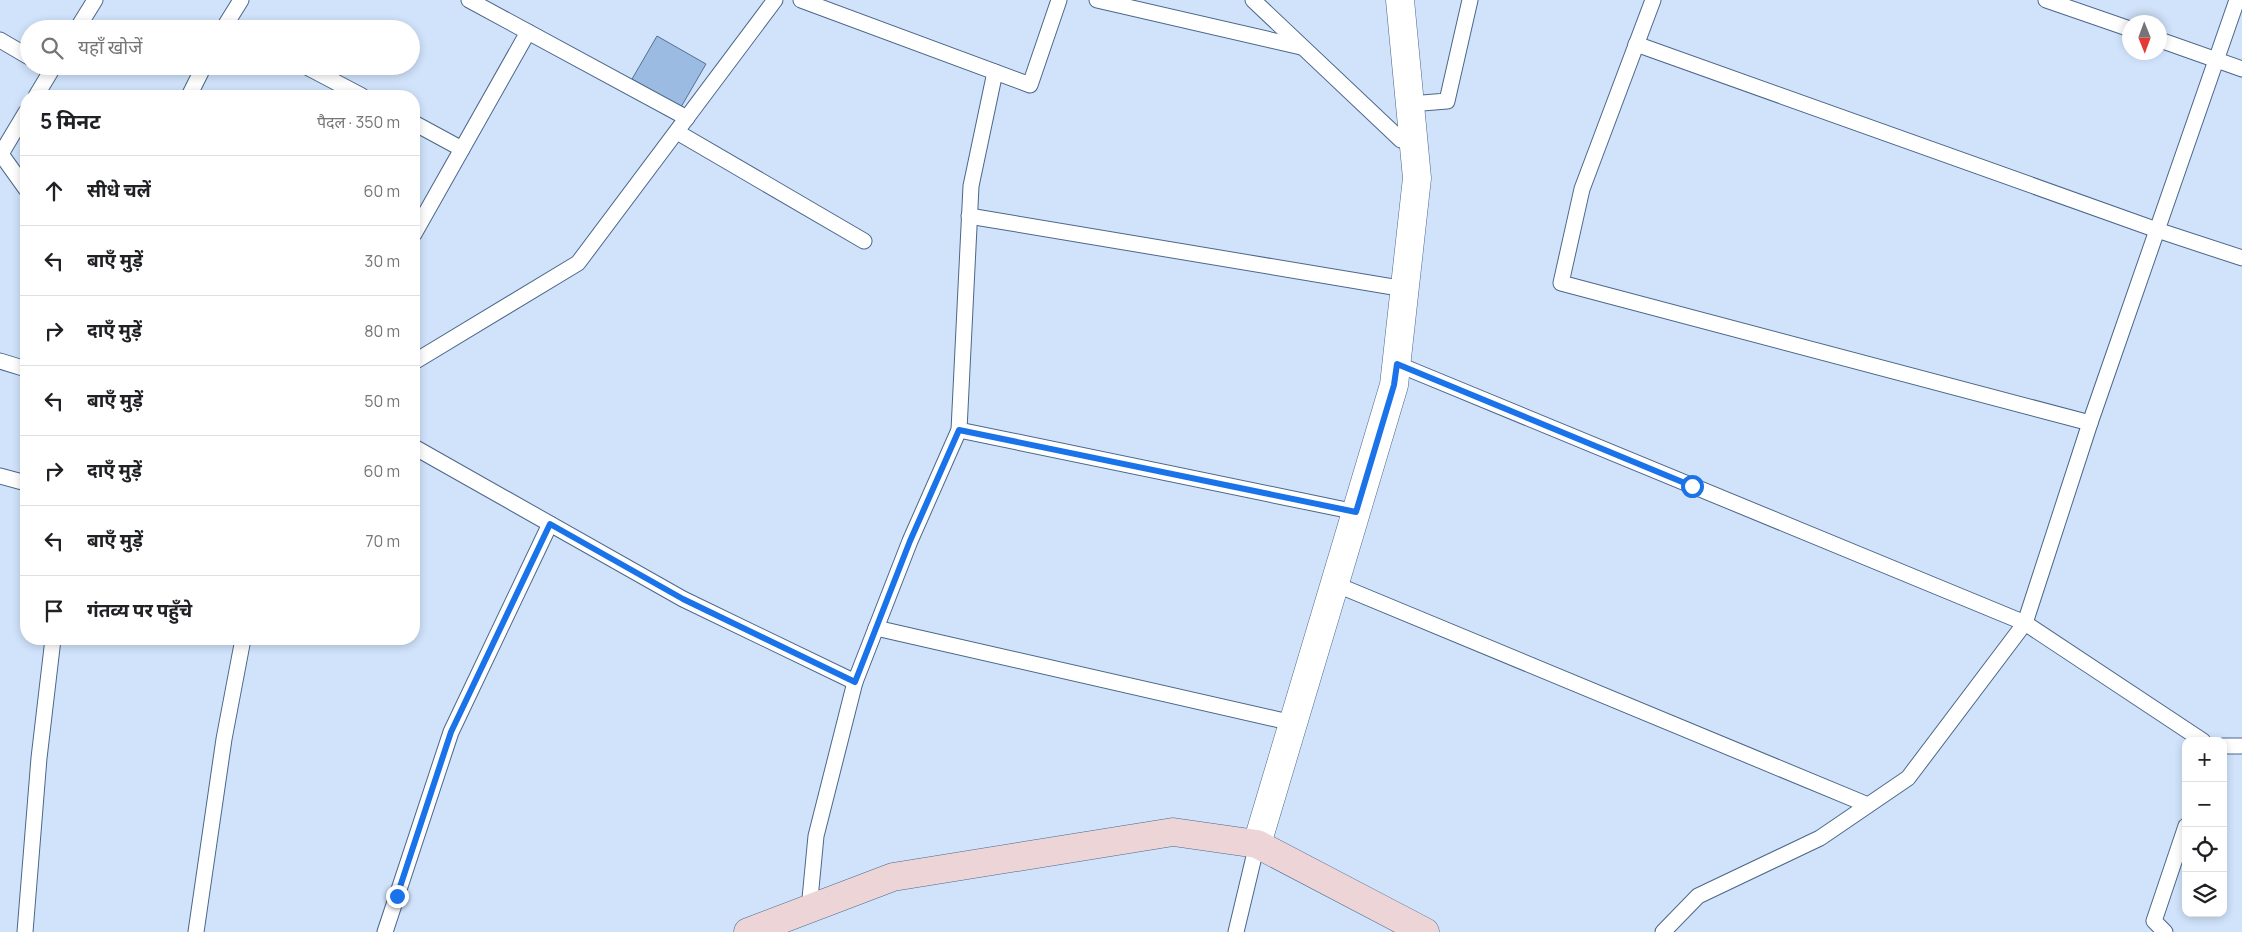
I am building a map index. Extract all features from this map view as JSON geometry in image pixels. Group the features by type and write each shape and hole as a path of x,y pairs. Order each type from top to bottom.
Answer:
{"street":[{"path":"1257,844 1394,385 1417,178 1400,0"},
{"path":"748,932 893,877 1173,832 1257,844 1425,932"}],"lane":[{"path":"83,20 95,0"},
{"path":"231,20 241,0"},
{"path":"469,0 687,118"},
{"path":"420,358 578,263 775,0"},
{"path":"801,0 1030,85 1058,0"},
{"path":"1097,0 1303,47"},
{"path":"1254,0 1401,140 1414,143"},
{"path":"1410,104 1447,101 1470,0"},
{"path":"1653,0 1582,189 1561,283 2090,423"},
{"path":"2046,0 2122,26"},
{"path":"1663,932 1698,896 1820,838 1908,778 2025,623 2090,423 2237,0"},
{"path":"420,223 528,32"},
{"path":"0,40 20,52"},
{"path":"2167,42 2242,69"},
{"path":"1636,44 2157,230 2242,258"},
{"path":"809,909 816,836 855,682 910,541 959,430 970,186 995,72"},
{"path":"39,90 46,75"},
{"path":"192,90 200,75"},
{"path":"322,75 351,90"},
{"path":"20,122 1,154 20,181"},
{"path":"420,126 462,149"},
{"path":"677,132 864,241"},
{"path":"970,216 1405,289"},
{"path":"0,361 20,367"},
{"path":"1397,364 2025,623 2198,737"},
{"path":"959,430 1356,512"},
{"path":"420,450 683,599 855,682"},
{"path":"0,476 20,481"},
{"path":"385,932 451,732 550,524"},
{"path":"1335,584 1868,805"},
{"path":"876,628 1293,723"},
{"path":"25,932 39,758 52,645"},
{"path":"196,932 224,739 242,645"},
{"path":"2227,746 2242,746"},
{"path":"2165,932 2154,921 2186,827"},
{"path":"1236,932 1257,844"}],"building":[{"path":"657,36 706,64 681,107 632,79"}],"route":[{"path":"397,896 451,732 550,524 683,599 855,682 910,541 959,430 1356,512 1394,385 1397,364 1692,486"}]}
